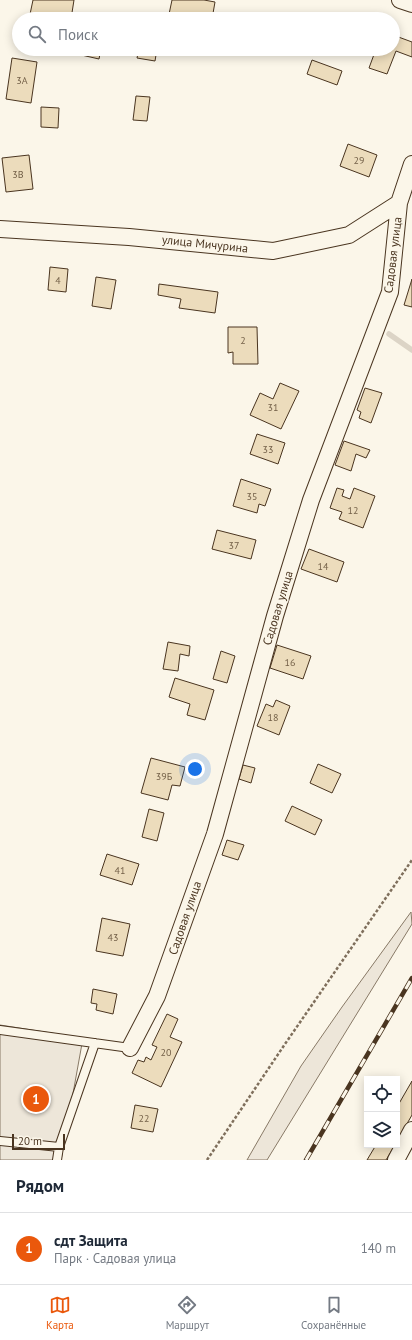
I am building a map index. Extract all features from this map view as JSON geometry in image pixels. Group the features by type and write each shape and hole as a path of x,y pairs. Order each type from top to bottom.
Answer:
{"street":[{"path":"400,0 412,4"},
{"name":"Садовая улица","path":"130,1048 157,996 215,834 275,616 311,500 390,292 398,203 412,164"},
{"name":"улица Мичурина","path":"0,229 129,237 273,251 349,235 398,203"},
{"path":"396,1160 412,1130"}],"lane":[{"path":"0,1030 130,1048"},
{"path":"57,1160 95,1043"},
{"path":"0,1141 60,1147"}],"path":[{"path":"207,1160 412,860"}],"shaded area":[{"path":"411,912 412,924 267,1160 247,1160 301,1066"},
{"path":"0,1025 83,1038 61,1160 0,1160"}],"building":[{"path":"33,0 74,0 72,12 30,12"},
{"path":"172,0 204,0 215,2 213,12 169,12"},
{"path":"400,38 412,42 412,57 400,52"},
{"path":"86,56 100,56 99,59"},
{"path":"137,56 156,56 155,61 137,58"},
{"path":"373,56 394,56 387,74 369,68"},
{"path":"12,58 37,62 31,103 6,99"},
{"path":"312,60 342,71 337,85 307,74"},
{"path":"136,96 150,97 147,121 133,120"},
{"path":"41,107 59,108 58,128 41,127"},
{"path":"348,144 377,155 369,177 340,166"},
{"path":"29,155 33,189 6,192 2,158"},
{"path":"50,267 68,269 66,292 48,290"},
{"path":"96,277 116,280 111,309 92,306"},
{"path":"412,279 412,307 404,305"},
{"path":"159,284 218,292 215,313 179,308 181,299 158,295"},
{"path":"228,327 257,327 258,364 233,364 233,352 228,353"},
{"path":"280,383 299,391 281,429 250,415 260,393 273,399"},
{"path":"365,388 382,393 371,423 359,418 361,412 357,410"},
{"path":"257,434 285,443 278,464 250,454"},
{"path":"344,441 370,450 366,458 356,454 351,471 335,465"},
{"path":"241,479 271,489 265,506 259,504 257,513 233,506"},
{"path":"337,488 344,490 342,496 350,499 354,488 375,496 363,528 339,519 342,512 330,508"},
{"path":"217,530 256,540 251,559 212,549"},
{"path":"309,549 344,562 337,582 301,569"},
{"path":"168,642 190,646 189,656 180,654 178,671 163,669"},
{"path":"277,645 311,656 303,679 270,668"},
{"path":"221,651 235,656 227,683 213,679"},
{"path":"175,678 214,690 205,720 187,715 190,704 169,697"},
{"path":"276,700 290,706 279,735 257,726 266,704 273,707"},
{"path":"151,758 185,767 180,786 172,785 168,800 141,793"},
{"path":"318,764 341,774 332,793 310,783"},
{"path":"243,765 255,768 251,783 239,779"},
{"path":"292,806 322,820 315,835 285,821"},
{"path":"149,809 164,813 157,841 142,837"},
{"path":"227,840 244,845 238,860 222,855"},
{"path":"107,854 139,864 132,885 100,875"},
{"path":"102,918 130,924 123,956 96,951"},
{"path":"93,989 117,994 113,1014 96,1010 97,1004 91,1003"},
{"path":"167,1014 178,1019 170,1037 182,1042 161,1087 132,1073 138,1060 144,1062 146,1057 151,1060 157,1047 152,1045"},
{"path":"412,1081 412,1115 400,1136 400,1112 400,1102"},
{"path":"135,1105 158,1109 153,1132 131,1128"},
{"path":"374,1148 393,1148 386,1160 367,1160"}],"waterway":[{"path":"389,334 412,350"}],"railway":[{"path":"306,1160 412,978"}],"place":[{"name":"сдт Защита","path":"36,1099"}]}
